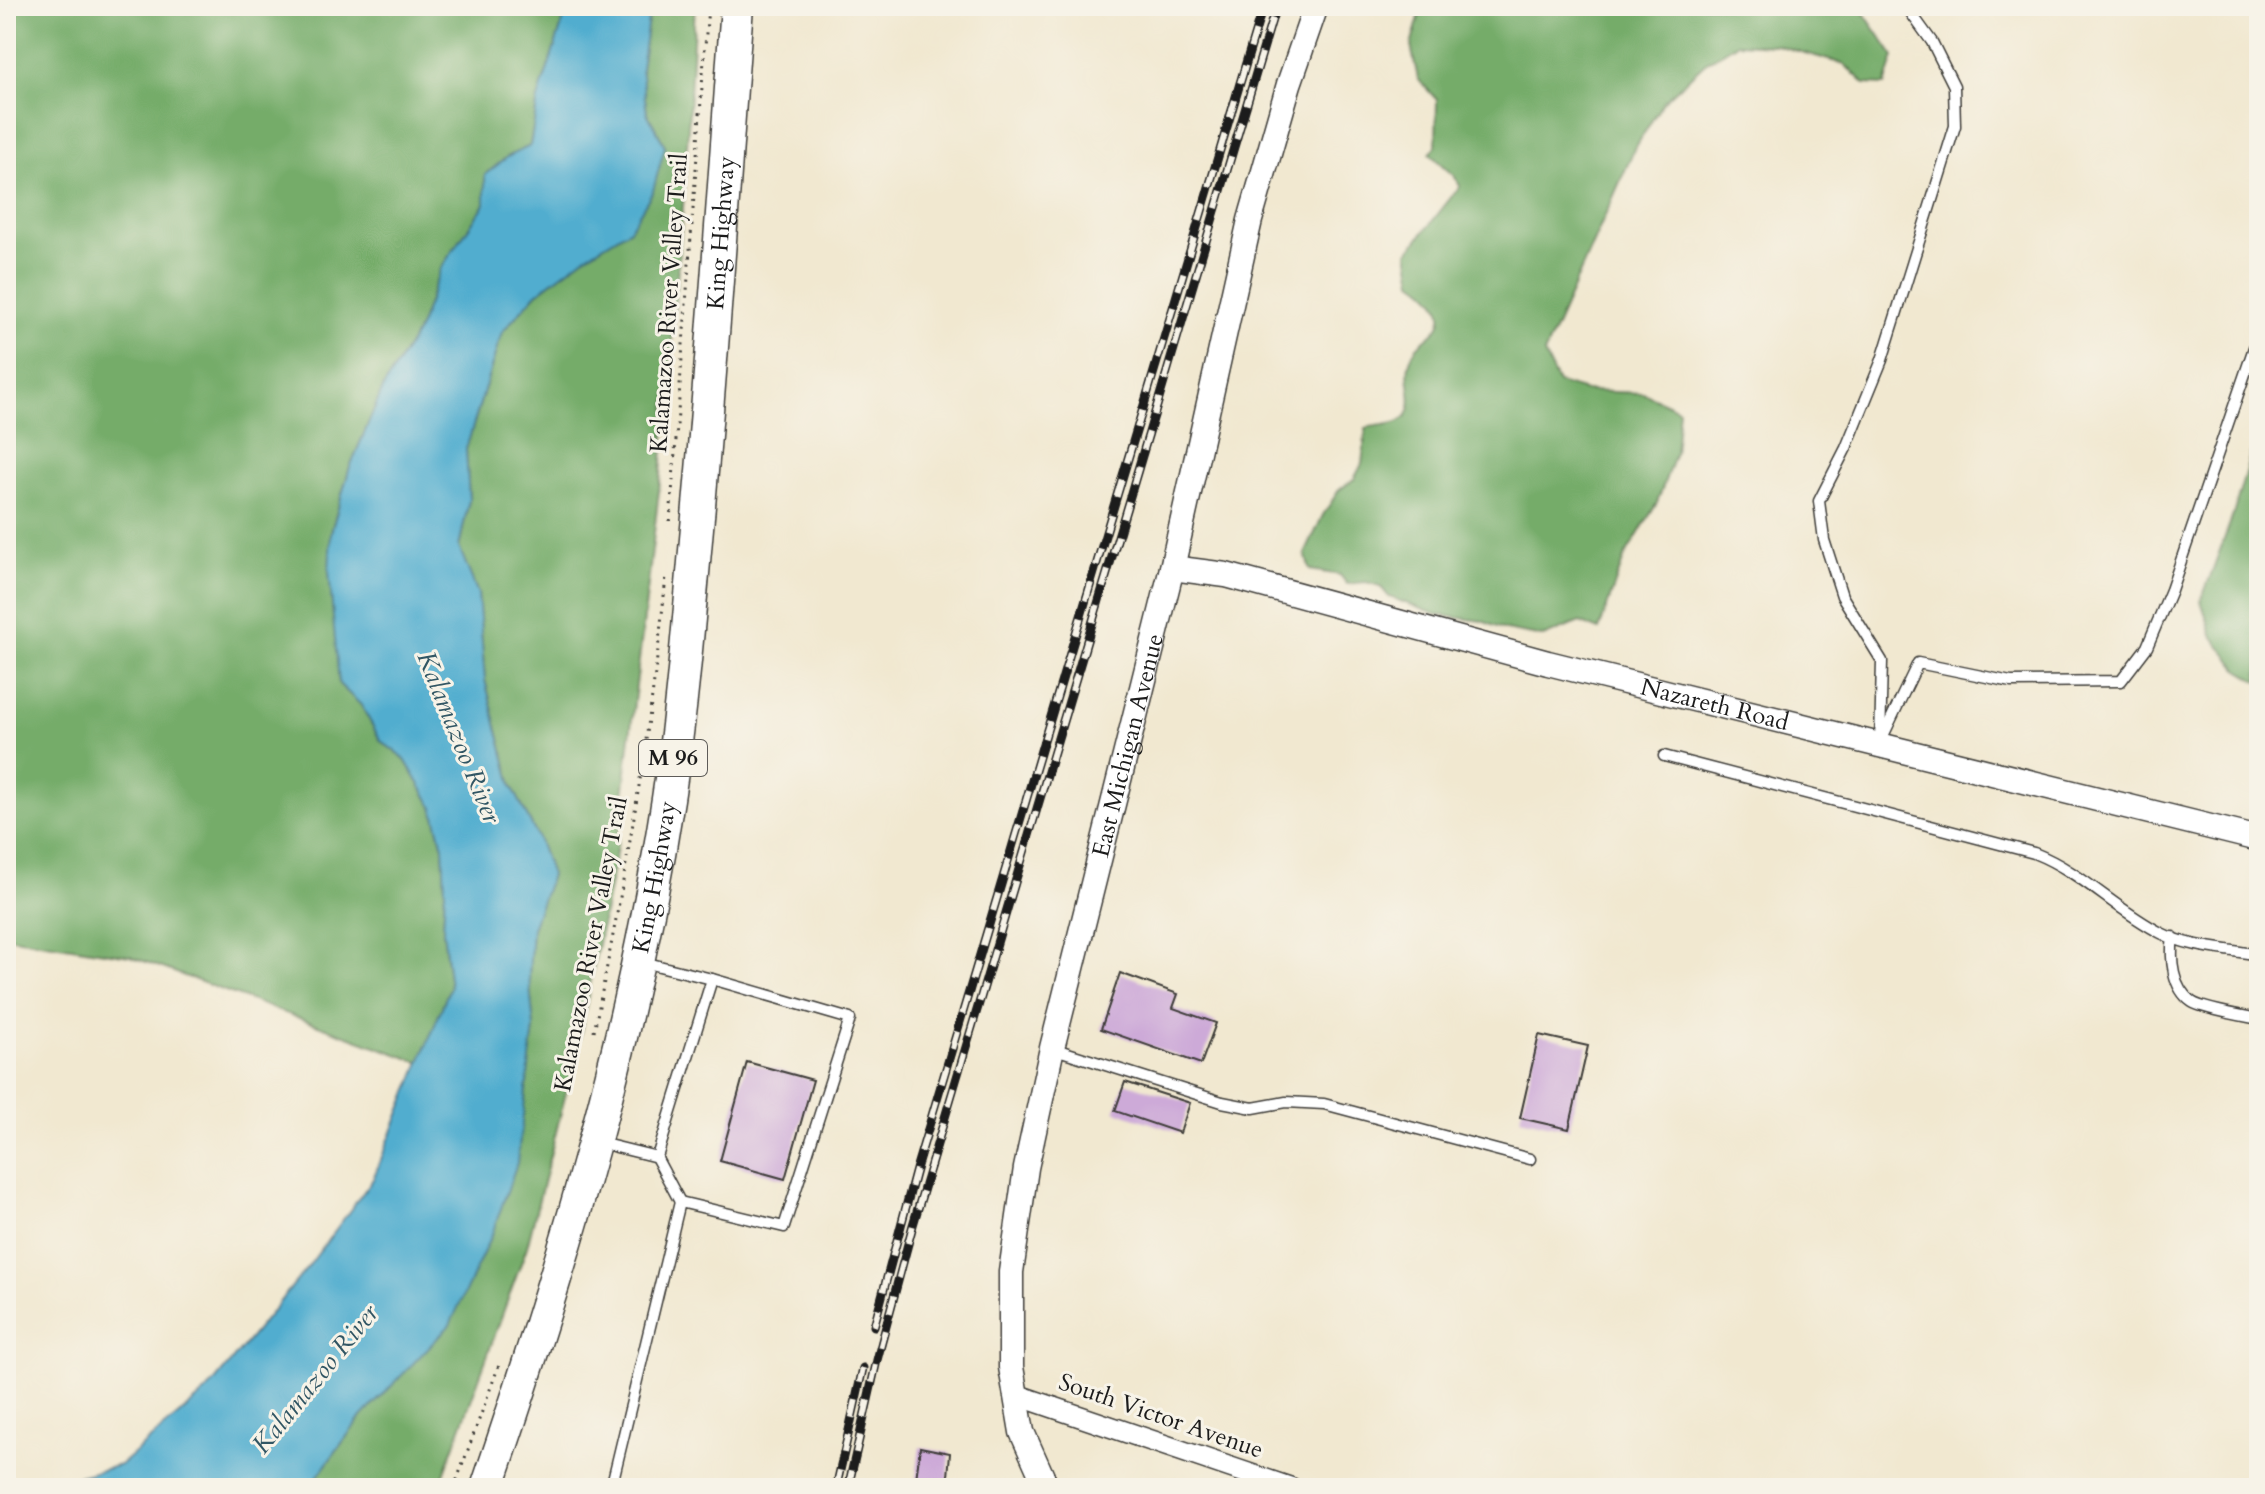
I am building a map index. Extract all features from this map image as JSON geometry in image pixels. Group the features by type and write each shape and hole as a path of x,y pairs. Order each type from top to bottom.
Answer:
{"main road":[{"name":"King Highway","path":"487,1488 525,1377 595,1142 638,960 668,799 685,668 709,400 737,6"}],"street":[{"name":"East Michigan Avenue","path":"1037,1483 1014,1394 1009,1330 1011,1272 1026,1168 1052,1048 1172,568 1250,220 1289,84 1316,6"},
{"name":"Nazareth Road","path":"1172,568 1226,575 1548,663 2259,839"},
{"name":"South Victor Avenue","path":"1014,1394 1291,1488"}],"lane":[{"path":"1880,744 1882,661 1842,596 1824,540 1819,501 1846,448 1882,360 1955,126 1954,86 1932,42 1906,6"},
{"path":"1880,744 1918,663 2011,682 2121,681 2147,647 2171,590 2259,333"},
{"path":"1664,756 2034,853 2066,868 2128,913 2173,937 2259,955"},
{"path":"2173,937 2171,954 2174,972 2192,1002 2259,1019"},
{"path":"638,960 850,1019 784,1227 680,1202"},
{"path":"611,1488 680,1202 656,1157 712,979"},
{"path":"1052,1048 1222,1102 1253,1108 1286,1102 1324,1104 1530,1159"},
{"path":"595,1142 656,1157"}],"path":[{"name":"Kalamazoo River Valley Trail","path":"670,525 708,6"},
{"name":"Kalamazoo River Valley Trail","path":"592,1044 643,770 666,568"},
{"path":"454,1488 503,1355"}],"green space":[{"path":"6,6 568,6 538,99 530,146 507,157 485,175 485,204 441,268 419,328 384,386 350,467 331,532 339,684 361,705 381,741 404,758 433,807 443,847 443,930 450,987 421,1063 130,956 6,937"},
{"path":"650,6 695,6 685,182 661,474 617,847 579,1041 527,1247 439,1488 309,1488 359,1420 525,1088 534,1028 529,976 532,928 551,875 538,838 512,786 485,680 478,594 459,547 469,500 466,449 502,332 537,293 582,259 630,229 665,146 647,113 641,68"},
{"path":"1422,6 1859,6 1894,57 1885,85 1865,84 1844,64 1776,45 1737,43 1704,64 1663,102 1634,150 1544,354 1558,383 1586,391 1643,393 1679,409 1675,453 1657,503 1624,558 1599,630 1580,622 1543,637 1505,630 1482,621 1438,615 1389,597 1380,586 1366,582 1347,584 1340,575 1310,570 1305,554 1323,515 1339,490 1354,479 1362,464 1366,428 1394,423 1407,415 1411,403 1408,371 1411,358 1416,348 1440,324 1440,309 1436,302 1413,281 1408,252 1460,186 1454,176 1430,154 1436,146 1437,100 1418,79 1411,46"},
{"path":"2259,425 2259,682 2239,670 2213,637 2201,601 2233,515"}],"water":[{"name":"Kalamazoo River","path":"568,6 650,6 641,68 647,113 665,146 653,191 630,229 582,259 537,293 502,332 466,449 469,500 459,547 478,594 485,680 512,786 538,838 551,875 532,928 529,976 534,1028 517,1163 492,1234 450,1325 359,1420 309,1488 64,1488 79,1476 120,1465 207,1391 308,1267 373,1179 450,987 443,930 443,847 433,807 404,758 381,741 361,705 339,684 329,572 331,532 350,467 384,386 419,328 441,268 485,204 485,175 507,157 530,146 538,99"}],"building":[{"path":"1120,973 1178,994 1173,1008 1216,1023 1201,1064 1101,1029"},
{"path":"1539,1035 1588,1046 1569,1129 1520,1118"},
{"path":"747,1062 813,1080 785,1179 720,1161"},
{"path":"1125,1082 1190,1103 1180,1133 1115,1111"},
{"path":"920,1447 950,1453 947,1488 915,1488"}],"railway":[{"path":"874,1326 917,1166 1263,6"},
{"path":"848,1488 877,1360 913,1225 1276,6"},
{"path":"836,1488 863,1368"}]}
